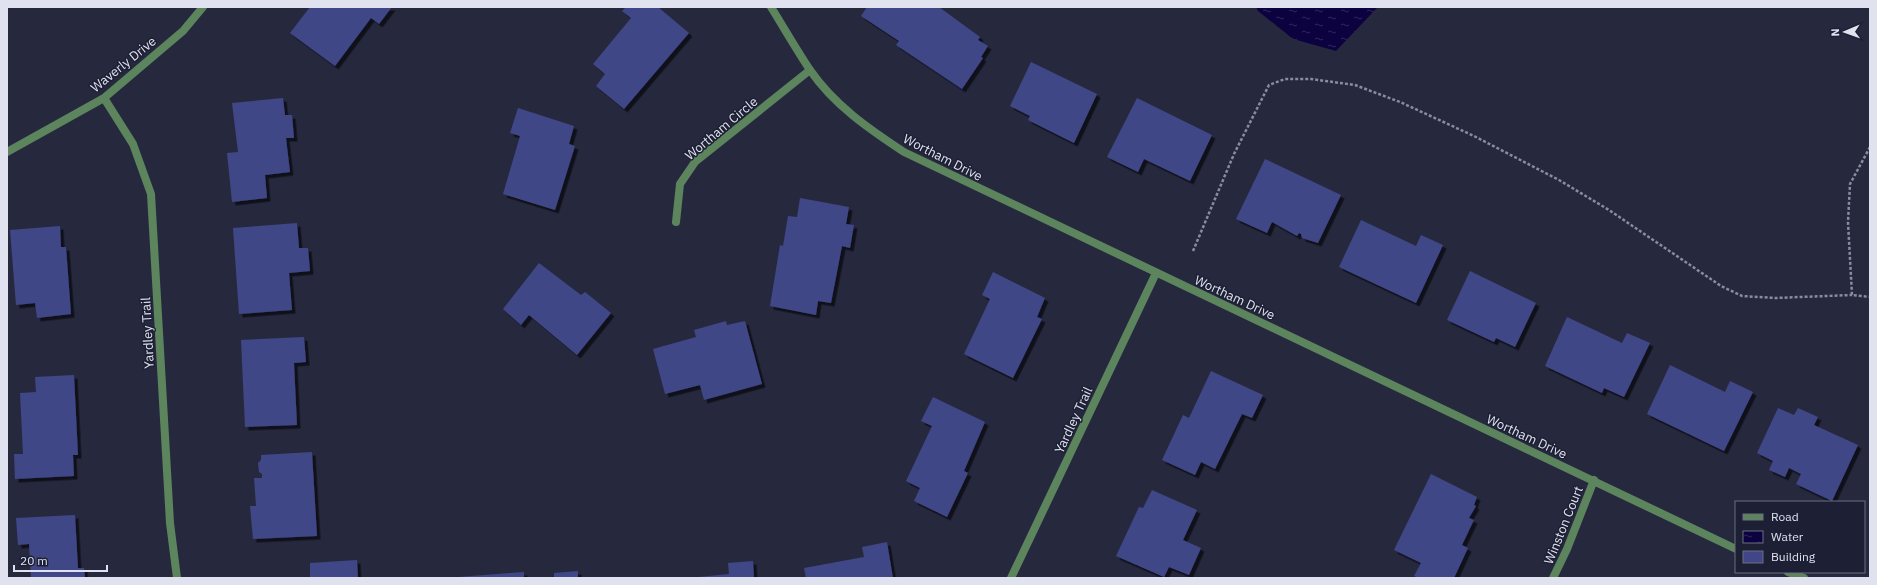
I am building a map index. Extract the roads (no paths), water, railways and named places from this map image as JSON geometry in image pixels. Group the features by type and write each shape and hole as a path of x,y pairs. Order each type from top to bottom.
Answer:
{"street":[{"name":"Waverly Drive","path":"7,152 104,98 183,31 203,7"},
{"name":"Wortham Drive","path":"771,7 810,70 829,93 864,126 904,152 1735,549"},
{"name":"Wortham Circle","path":"676,222 680,184 695,162 810,70"},
{"name":"Yardley Trail","path":"104,98 133,144 151,194 170,523 177,578"},
{"name":"Yardley Trail","path":"1011,578 1156,273"},
{"name":"Winston Court","path":"1553,578 1567,549 1594,480"},
{"path":"1791,573 1804,578"}],"water":[{"path":"1256,7 1378,7 1336,51 1293,39 1258,11"}]}
